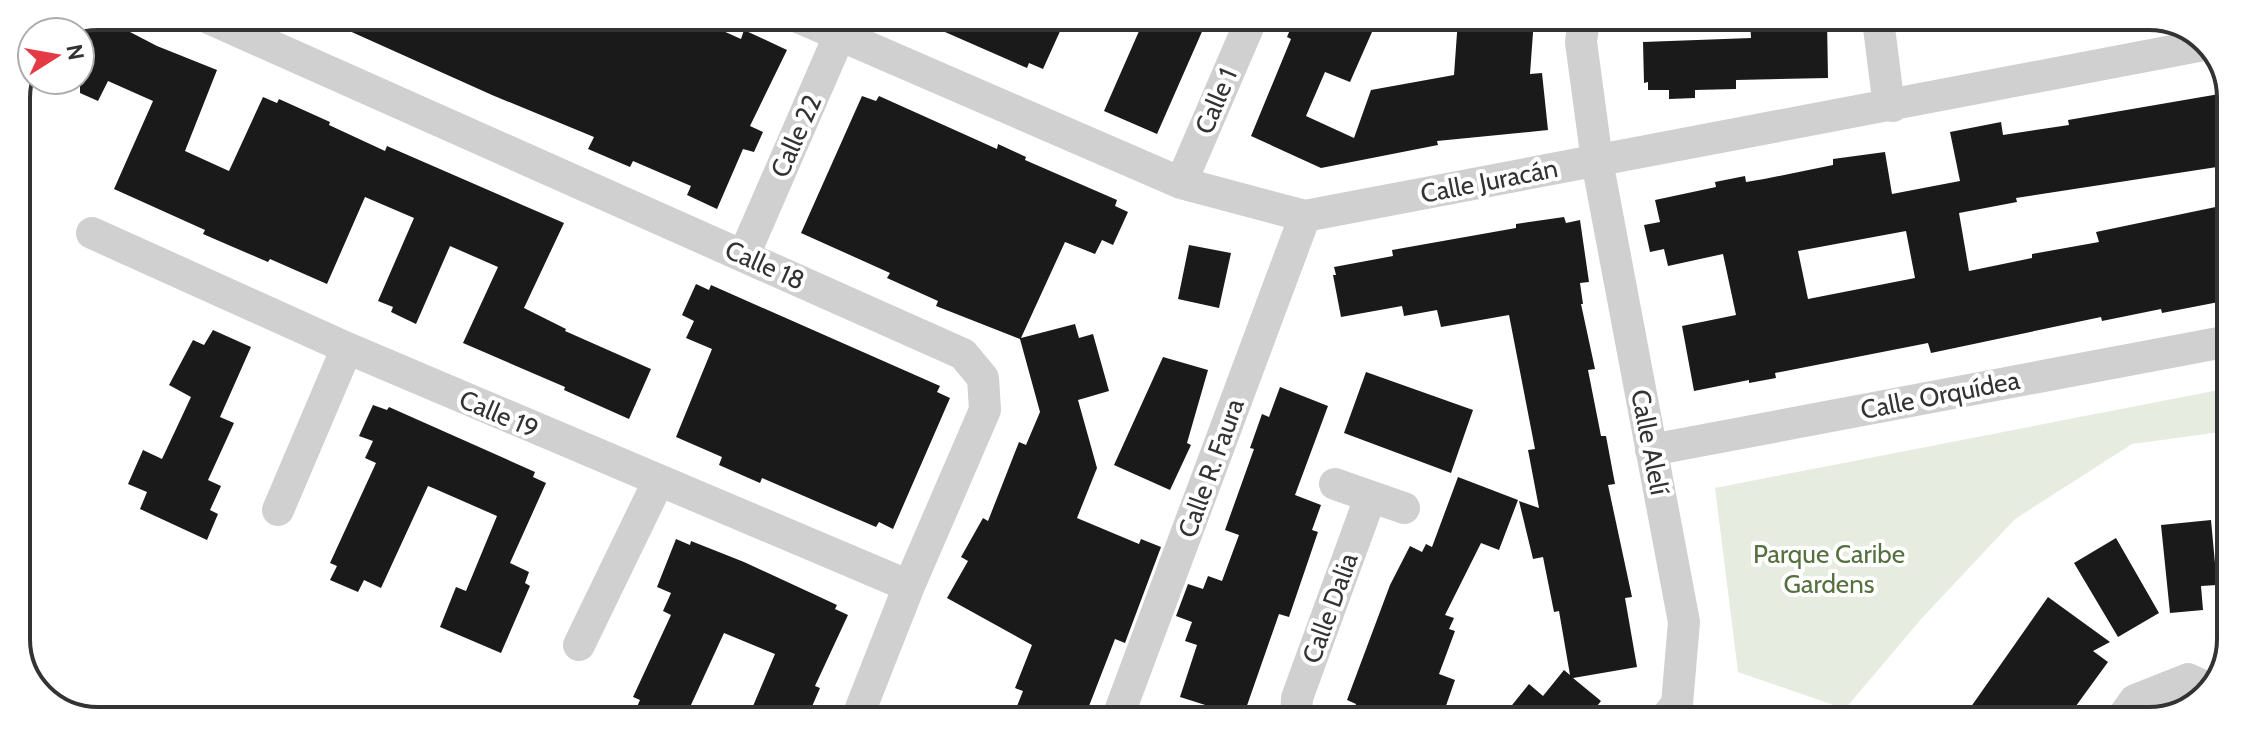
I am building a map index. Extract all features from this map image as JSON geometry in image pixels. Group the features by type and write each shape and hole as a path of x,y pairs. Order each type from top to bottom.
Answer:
{"street":[{"name":"Calle 18","path":"236,30 963,354 983,378 985,410 909,586 861,707"},
{"name":"Calle 22","path":"744,255 842,30"},
{"name":"Calle Juracán","path":"850,30 1181,183 1305,216 1893,106 2185,40"},
{"name":"Calle 1","path":"1181,183 1247,30"},
{"name":"Calle Alelí","path":"1583,30 1581,42 1597,161 1684,622 1675,707"},
{"path":"1879,30 1887,91 1893,106"},
{"name":"Calle R. Faura","path":"1121,707 1305,216"},
{"name":"Calle 19","path":"92,233 347,348 909,586"},
{"name":"Calle Orquídea","path":"1651,450 2217,343"},
{"path":"278,510 347,348"},
{"path":"579,645 658,482"},
{"path":"1335,484 1404,508"},
{"name":"Calle Dalia","path":"1297,707 1297,698 1370,498"},
{"path":"2130,707 2135,700 2188,679 2200,684"}],"green space":[{"name":"Parque Caribe Gardens","path":"2217,390 2217,432 2132,444 2015,519 1922,618 1847,707 1738,672 1715,488"}],"building":[{"path":"96,30 131,30 157,46 217,70 185,151 229,171 263,97 277,103 279,99 385,151 387,146 564,223 524,308 565,331 651,369 629,419 564,390 565,387 463,343 498,267 450,246 416,324 391,312 393,307 378,301 414,218 365,197 327,284 203,234 205,230 114,189 153,101 108,81 98,101 87,96 96,96"},
{"path":"347,30 721,30 741,39 744,30 787,50 750,126 763,132 754,152 743,149 717,209 687,195 691,186 633,161 630,167 588,149 594,137"},
{"path":"940,30 1061,30 1043,69 1029,63 1027,68"},
{"path":"1139,30 1203,30 1157,134 1104,111"},
{"path":"1290,30 1372,32 1350,82 1325,72 1306,116 1354,138 1371,90 1454,75 1457,30 1533,30 1530,74 1542,73 1548,130 1437,141 1438,145 1321,168 1251,136 1291,39 1287,37"},
{"path":"1751,30 1827,30 1828,78 1736,80 1736,89 1695,90 1695,98 1669,99 1669,90 1648,90 1648,82 1644,83 1643,42 1751,38"},
{"path":"2217,94 2217,167 2016,198 2017,202 1959,213 1969,271 2032,258 2032,254 2099,242 2096,232 2217,207 2217,302 2102,321 2101,317 1931,353 1928,343 1775,373 1776,378 1694,391 1682,326 1736,315 1723,254 1668,266 1664,249 1650,252 1644,225 1660,222 1655,200 1716,187 1715,182 1745,176 1746,182 1764,179 1833,165 1833,159 1885,152 1892,194 1960,181 1950,132 2001,122 2003,135 2069,125 2068,120","holes":["1906,231 1915,278 1808,299 1798,251"]},
{"path":"862,96 876,101 879,96 997,149 998,144 1026,157 1025,160 1117,200 1115,206 1128,212 1113,245 1102,240 1095,254 1065,242 1021,338 1075,324 1079,338 1093,334 1109,391 1078,400 1097,468 1077,518 1139,544 1141,539 1161,547 1125,643 1115,639 1089,707 1017,707 1023,691 1015,688 1032,645 947,598 968,561 961,557 983,518 988,521 1019,442 1026,445 1040,412 1020,339 936,306 938,301 887,278 890,273 801,233"},
{"path":"1564,217 1566,223 1580,220 1589,282 1580,283 1581,304 1595,369 1588,370 1601,436 1606,436 1615,484 1608,485 1632,597 1625,598 1637,667 1573,678 1601,701 1596,707 1510,707 1529,684 1543,696 1564,670 1570,675 1559,611 1554,612 1543,557 1533,559 1519,501 1539,508 1528,450 1535,449 1509,315 1441,327 1437,310 1404,316 1402,306 1341,317 1333,275 1336,275 1334,267 1393,256 1392,250 1516,228 1516,224"},
{"path":"1189,245 1231,253 1219,308 1178,299"},
{"path":"696,284 709,290 711,285 940,386 937,392 950,398 893,529 879,522 876,527 762,478 760,483 719,465 722,457 676,437 712,349 686,338 694,321 682,315"},
{"path":"213,330 251,347 220,417 234,423 208,480 221,486 210,510 218,514 207,540 140,509 147,492 128,484 143,450 162,459 191,397 169,385 193,340 204,345"},
{"path":"1163,357 1208,370 1187,443 1191,445 1170,490 1114,465"},
{"path":"1366,372 1473,410 1451,473 1344,433"},
{"path":"1280,387 1328,406 1295,495 1321,505 1312,530 1318,532 1289,617 1279,614 1246,707 1212,707 1180,697 1197,645 1185,641 1192,622 1176,616 1188,584 1203,589 1208,576 1222,581 1239,535 1225,530 1254,449 1250,448 1262,414 1269,417"},
{"path":"373,405 387,410 389,407 535,472 533,477 546,483 510,563 529,572 525,583 530,586 501,653 440,627 456,587 466,591 497,516 433,488 428,486 381,588 364,580 358,592 330,580 337,566 330,563 376,463 365,458 373,441 359,436"},
{"path":"1458,477 1518,500 1499,550 1481,543 1445,615 1454,618 1449,629 1455,631 1439,674 1455,680 1446,707 1355,707 1356,704 1347,700 1390,585 1410,546 1422,552 1426,544 1432,547"},
{"path":"2211,520 2217,585 2201,586 2203,610 2170,613 2161,525"},
{"path":"2116,538 2159,613 2118,637 2074,563"},
{"path":"676,539 690,545 691,541 744,562 837,605 835,609 848,615 815,686 820,688 812,707 753,707 775,654 724,633 690,707 637,707 640,700 633,697 671,615 663,611 671,593 657,587"},
{"path":"2048,597 2110,642 2093,651 2108,662 2075,707 1971,707"}]}
